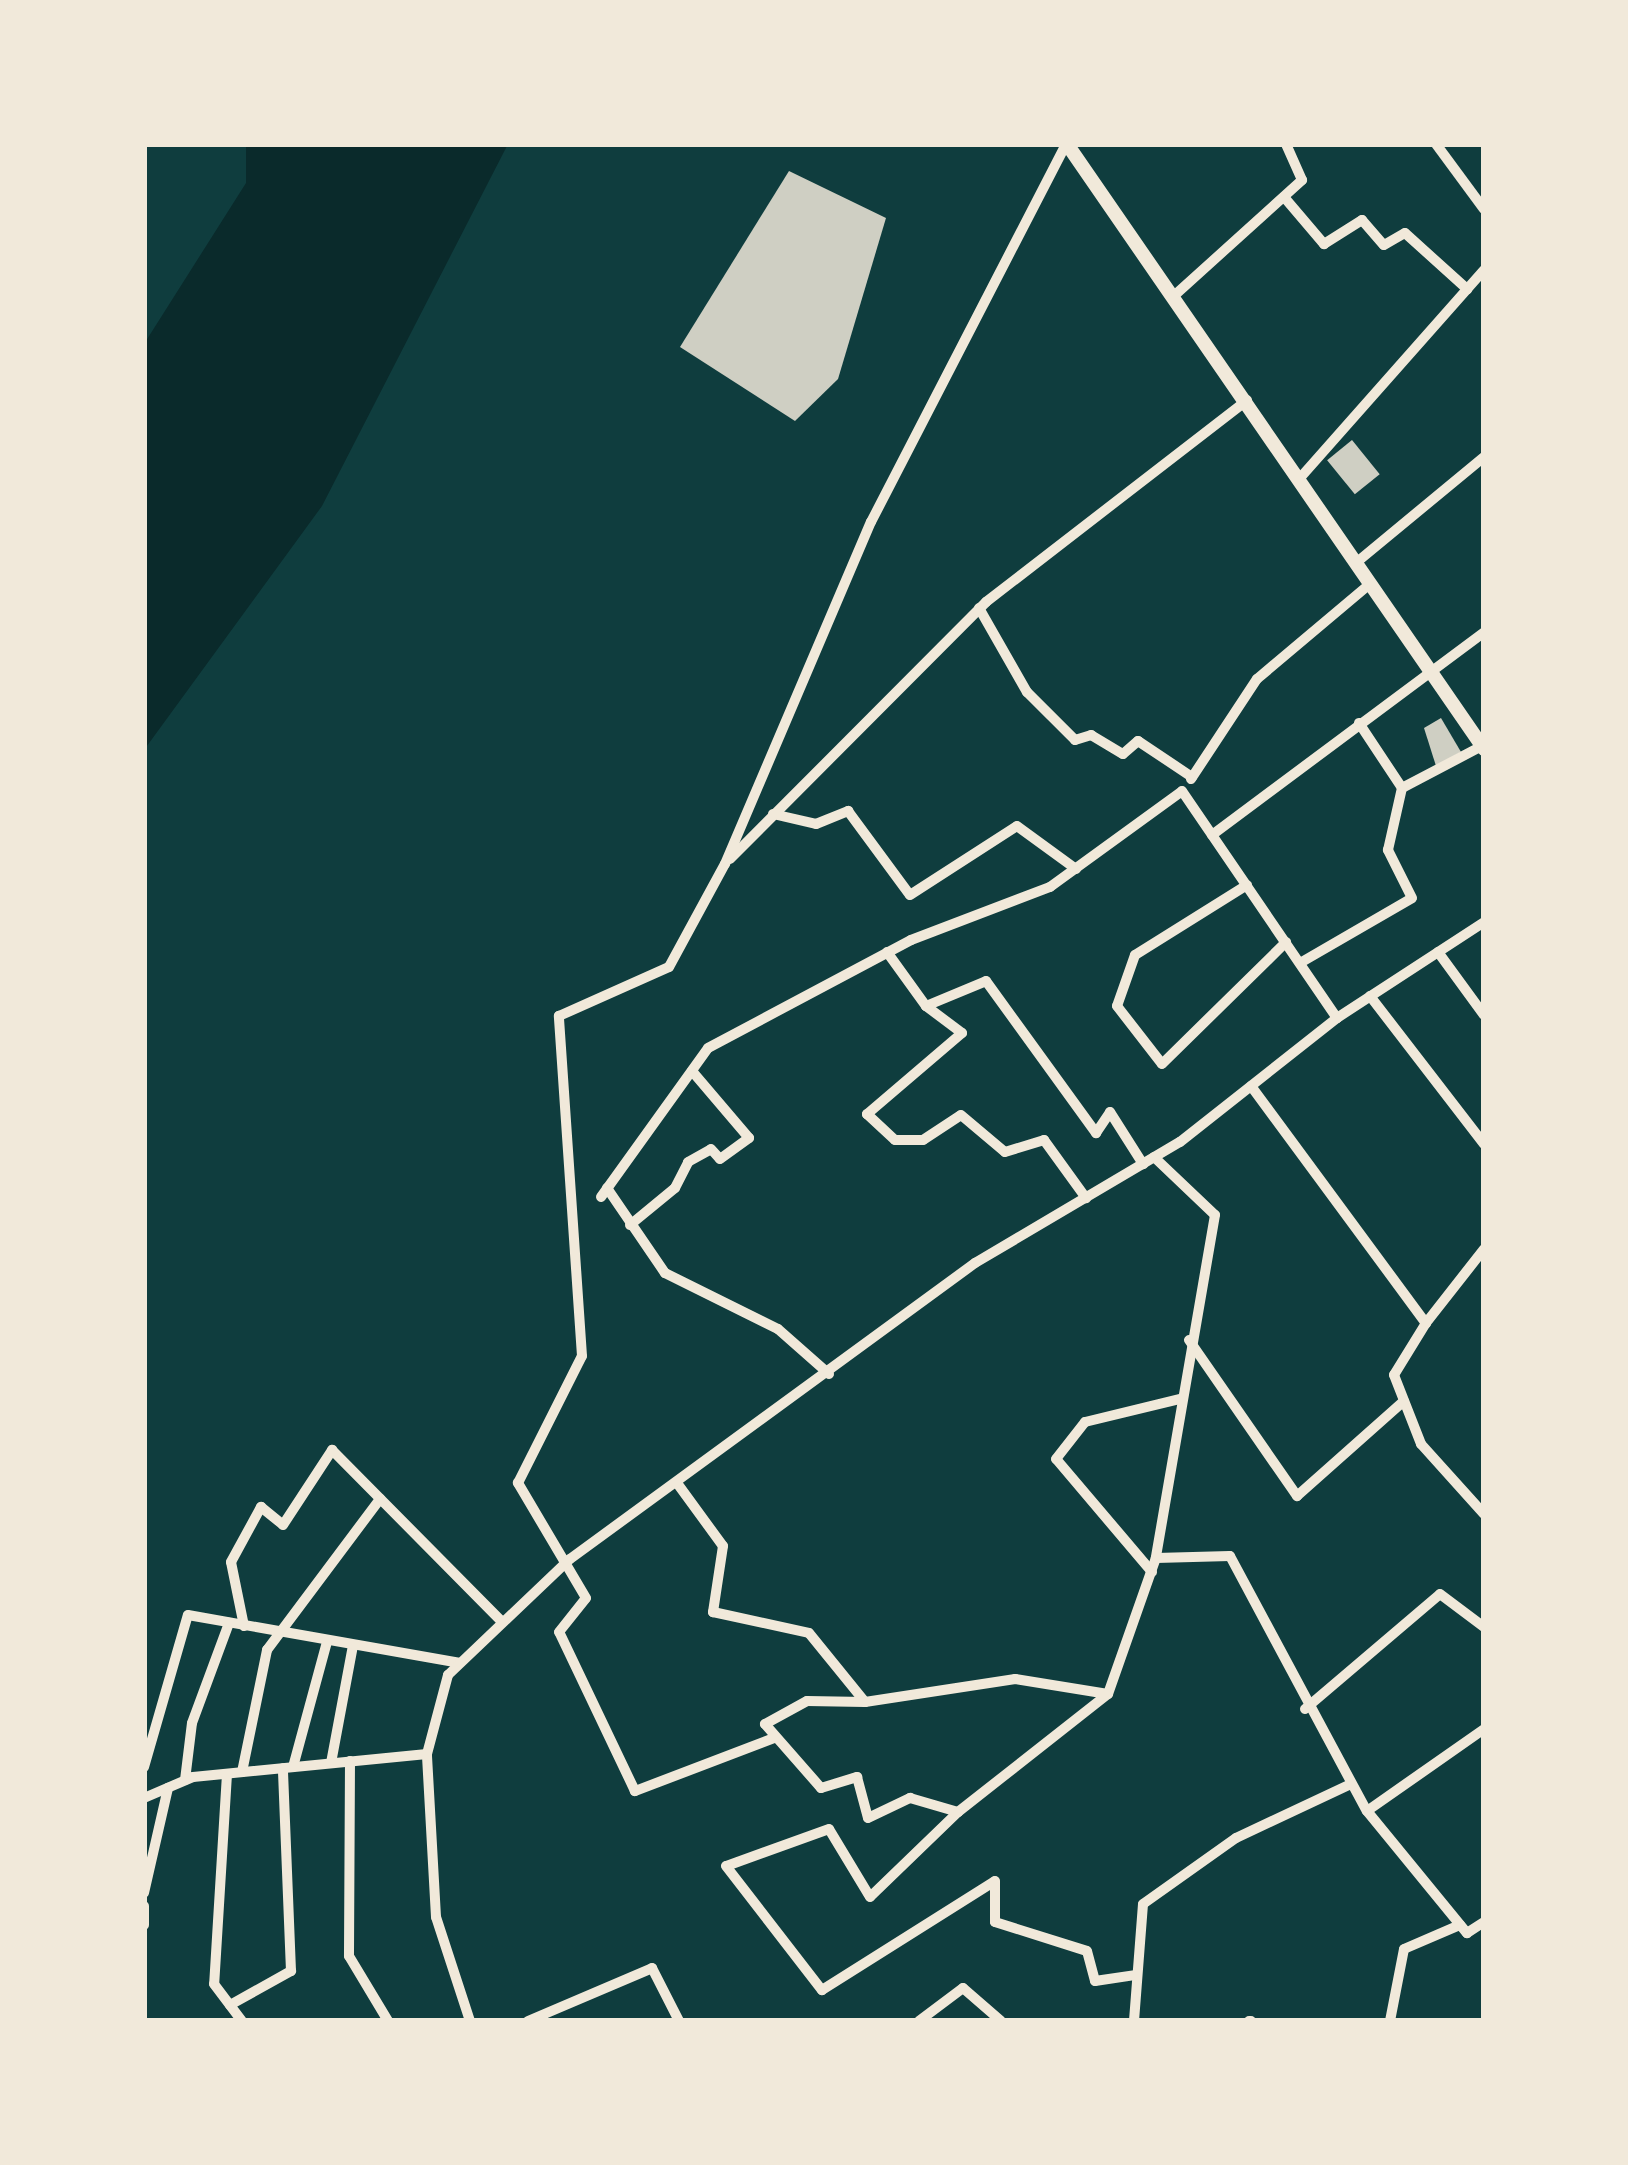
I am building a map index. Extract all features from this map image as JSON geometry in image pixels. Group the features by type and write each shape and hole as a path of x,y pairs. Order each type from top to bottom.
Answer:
{"street":[{"path":"774,1738 635,1791 559,1632 586,1598 560,1568 518,1484 582,1356 559,1016 669,967 725,864 872,522 1067,144 1176,294 1483,748 1402,788"},
{"path":"1176,294 1302,180 1286,144"},
{"path":"1436,144 1484,209"},
{"path":"1284,197 1324,244 1363,220 1384,245 1405,233 1467,289"},
{"path":"1300,478 1484,270"},
{"path":"725,864 979,608 1247,400"},
{"path":"1357,562 1484,458"},
{"path":"829,1373 778,1329 665,1273 604,1193 708,1048 887,952 1076,868 1182,791 1257,679 1371,584"},
{"path":"979,608 1027,692 1075,740 1091,735 1123,754 1138,741 1192,777"},
{"path":"1212,835 1484,632"},
{"path":"1300,963 1412,898 1388,850 1402,788 1359,723"},
{"path":"1182,791 1337,1018"},
{"path":"773,814 816,824 848,811 910,895 1017,826 1076,868"},
{"path":"1247,885 1135,955 1117,1006 1162,1064 1286,942"},
{"path":"465,2019 436,1917 428,1754 459,1663 560,1568 974,1263 1148,1161 1337,1018 1484,922"},
{"path":"887,952 926,1006 962,1034 867,1114 895,1139 923,1140 961,1115 1005,1152 1044,1140 1086,1198"},
{"path":"1438,952 1484,1016"},
{"path":"926,1006 986,981 1096,1133 1110,1112 1148,1161 1215,1215 1189,1339 1156,1558 1108,1694 958,1812 870,1897 829,1829 725,1866 822,1990 995,1881 995,1922 1087,1951 1095,1982 1135,1975"},
{"path":"1370,996 1484,1144"},
{"path":"630,1226 688,1162 711,1149 720,1159 749,1138 692,1071"},
{"path":"1251,1086 1426,1323"},
{"path":"1484,1249 1426,1323 1394,1376 1421,1444 1484,1514"},
{"path":"1189,1339 1297,1496 1405,1401"},
{"path":"1151,1572 1056,1459 1085,1422 1180,1400"},
{"path":"244,1626 231,1562 261,1507 283,1525 332,1450 500,1620"},
{"path":"676,1483 723,1546 712,1612 809,1634 865,1702"},
{"path":"242,1772 248,1710 280,1633 380,1499"},
{"path":"1156,1558 1230,1556 1305,1709 1367,1811 1460,1925"},
{"path":"1305,1709 1440,1594 1484,1627"},
{"path":"144,1767 188,1615 459,1663"},
{"path":"185,1780 192,1724 229,1623"},
{"path":"230,2006 292,1971 288,1768 327,1642"},
{"path":"331,1763 353,1646"},
{"path":"958,1812 910,1798 868,1818 857,1777 821,1788 765,1724 807,1701 865,1702 1015,1679 1108,1694"},
{"path":"1367,1811 1484,1729"},
{"path":"144,1798 185,1780 428,1754"},
{"path":"350,1761 349,1956 388,2021"},
{"path":"226,1774 214,1984 242,2021"},
{"path":"1134,2021 1143,1904 1236,1838 1351,1784"},
{"path":"144,1893 168,1788"},
{"path":"144,1906 144,1924"},
{"path":"1390,2021 1404,1949 1460,1925 1482,1927"},
{"path":"528,2021 652,1968 679,2021"},
{"path":"919,2021 963,1988 1001,2021"}],"water":[{"path":"246,144 508,144 322,506 144,750 144,344 246,183"}],"building":[{"path":"789,171 886,218 838,379 795,421 680,347"},
{"path":"1352,440 1380,474 1355,494 1327,460"},
{"path":"1441,718 1461,752 1436,766 1424,728"}]}
